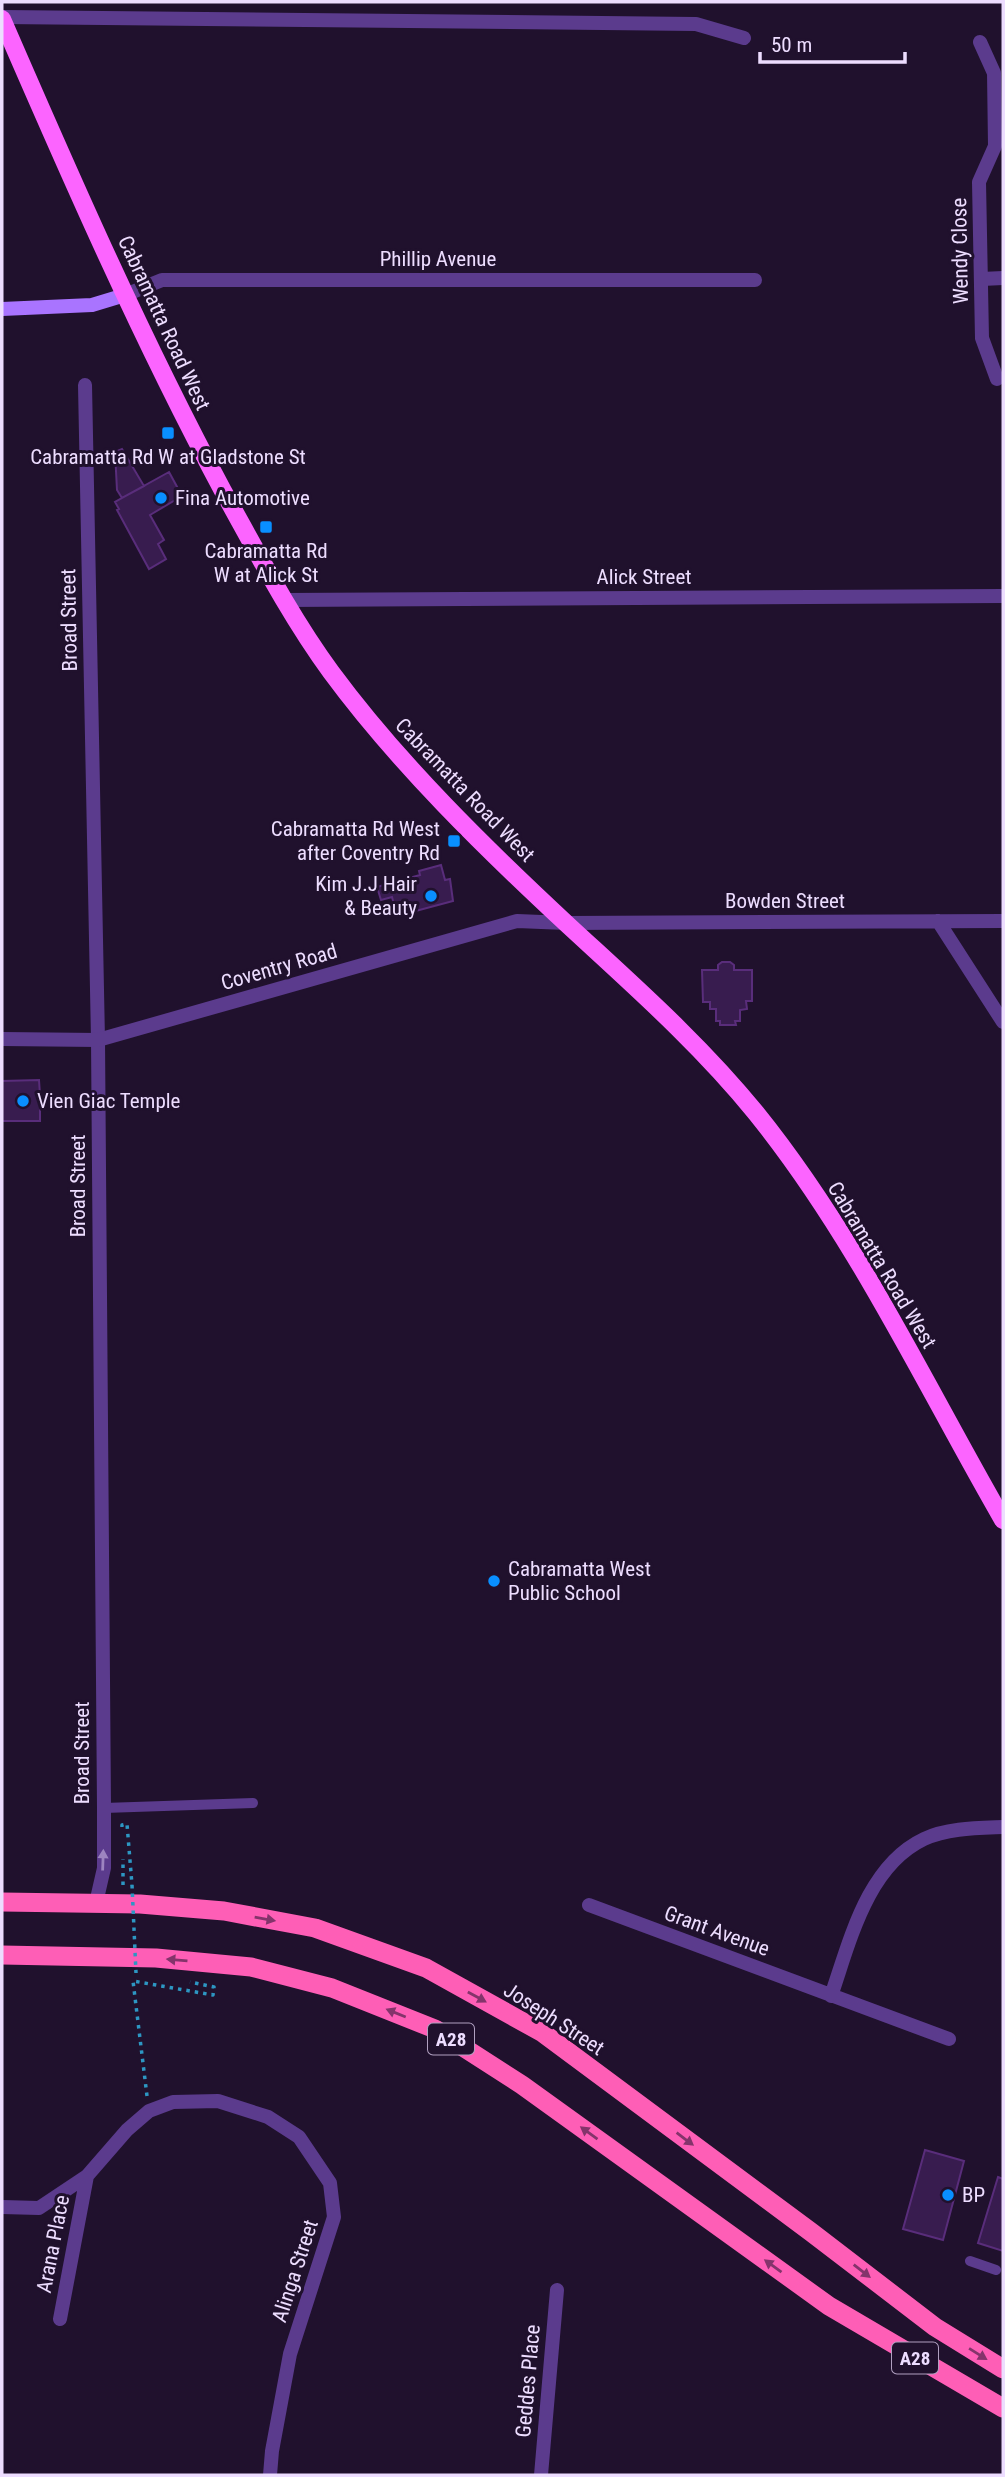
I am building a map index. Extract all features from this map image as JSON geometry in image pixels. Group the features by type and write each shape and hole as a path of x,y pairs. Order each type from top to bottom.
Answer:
{"highway":[{"name":"Joseph Street","path":"2,1902 179,1906 224,1912 315,1928 426,1968 543,2033 935,2327 1003,2370"},
{"name":"A28","path":"2,1955 156,1958 251,1967 332,1988 435,2029 522,2085 829,2306 1003,2408"}],"main road":[{"name":"Cabramatta Road West","path":"2,18 175,402 285,600 327,667 372,726 468,827 566,923 660,1008 766,1126 844,1236 1003,1520"},
{"path":"2,309 92,306 125,295"}],"street":[{"path":"2,18 696,24 744,38"},
{"name":"Wendy Close","path":"980,42 995,73 995,146 979,182 982,338 998,379"},
{"path":"982,279 1003,278"},
{"name":"Phillip Avenue","path":"125,295 162,280 755,280"},
{"name":"Broad Street","path":"85,385 98,1040 104,1812 104,1868 96,1903"},
{"name":"Alick Street","path":"285,600 1003,596"},
{"name":"Coventry Road","path":"2,1039 98,1040 517,921 566,923"},
{"path":"938,921 1003,1022"},
{"name":"Bowden Street","path":"566,923 1003,921"},
{"path":"831,1996 856,1923 879,1880 896,1858 925,1839 955,1831 1003,1827"},
{"name":"Grant Avenue","path":"589,1905 948,2039"},
{"name":"Alinga Street","path":"2,2207 39,2208 87,2176 127,2130 149,2111 173,2102 218,2101 268,2117 299,2137 330,2182 334,2217 290,2354 270,2475"},
{"name":"Arana Place","path":"60,2319 87,2176"},
{"name":"Geddes Place","path":"541,2475 557,2290"}],"lane":[{"path":"104,1812 253,1803"},
{"path":"970,2261 996,2270"}],"path":[{"path":"122,1837 122,1825 127,1824 136,1973"},
{"path":"117,1886 123,1885 122,1849"},
{"path":"149,2111 133,1980 213,1995 214,1987 188,1982"}],"building":[{"path":"122,449 144,486 122,498 117,490 115,452"},
{"path":"169,472 182,496 150,515 164,540 158,544 166,559 149,569 115,502"},
{"path":"441,865 445,880 450,879 453,901 397,916 392,897 381,900 377,887 420,875 419,871"},
{"path":"730,962 734,965 734,970 752,970 752,1001 746,1001 747,1009 740,1010 740,1021 735,1021 736,1025 720,1025 720,1021 716,1021 716,1009 710,1009 710,1002 703,1002 702,970 718,970 718,965"},
{"name":"Vien Giac Temple","path":"39,1080 40,1095 45,1095 45,1107 40,1107 40,1121 2,1121 2,1081"},
{"path":"925,2150 964,2161 943,2240 903,2229"},
{"path":"998,2177 1003,2179 1003,2251 978,2243"}],"place":[{"name":"Cabramatta Rd W at Gladstone St","path":"168,433"},
{"name":"Fina Automotive","path":"161,498"},
{"name":"Cabramatta Rd W at Alick St","path":"266,527"},
{"name":"Cabramatta Rd West after Coventry Rd","path":"454,841"},
{"name":"Kim J.J Hair & Beauty","path":"431,896"},
{"name":"Vien Giac Temple","path":"23,1101"},
{"name":"Cabramatta West Public School","path":"494,1581"},
{"name":"BP","path":"948,2195"}]}
